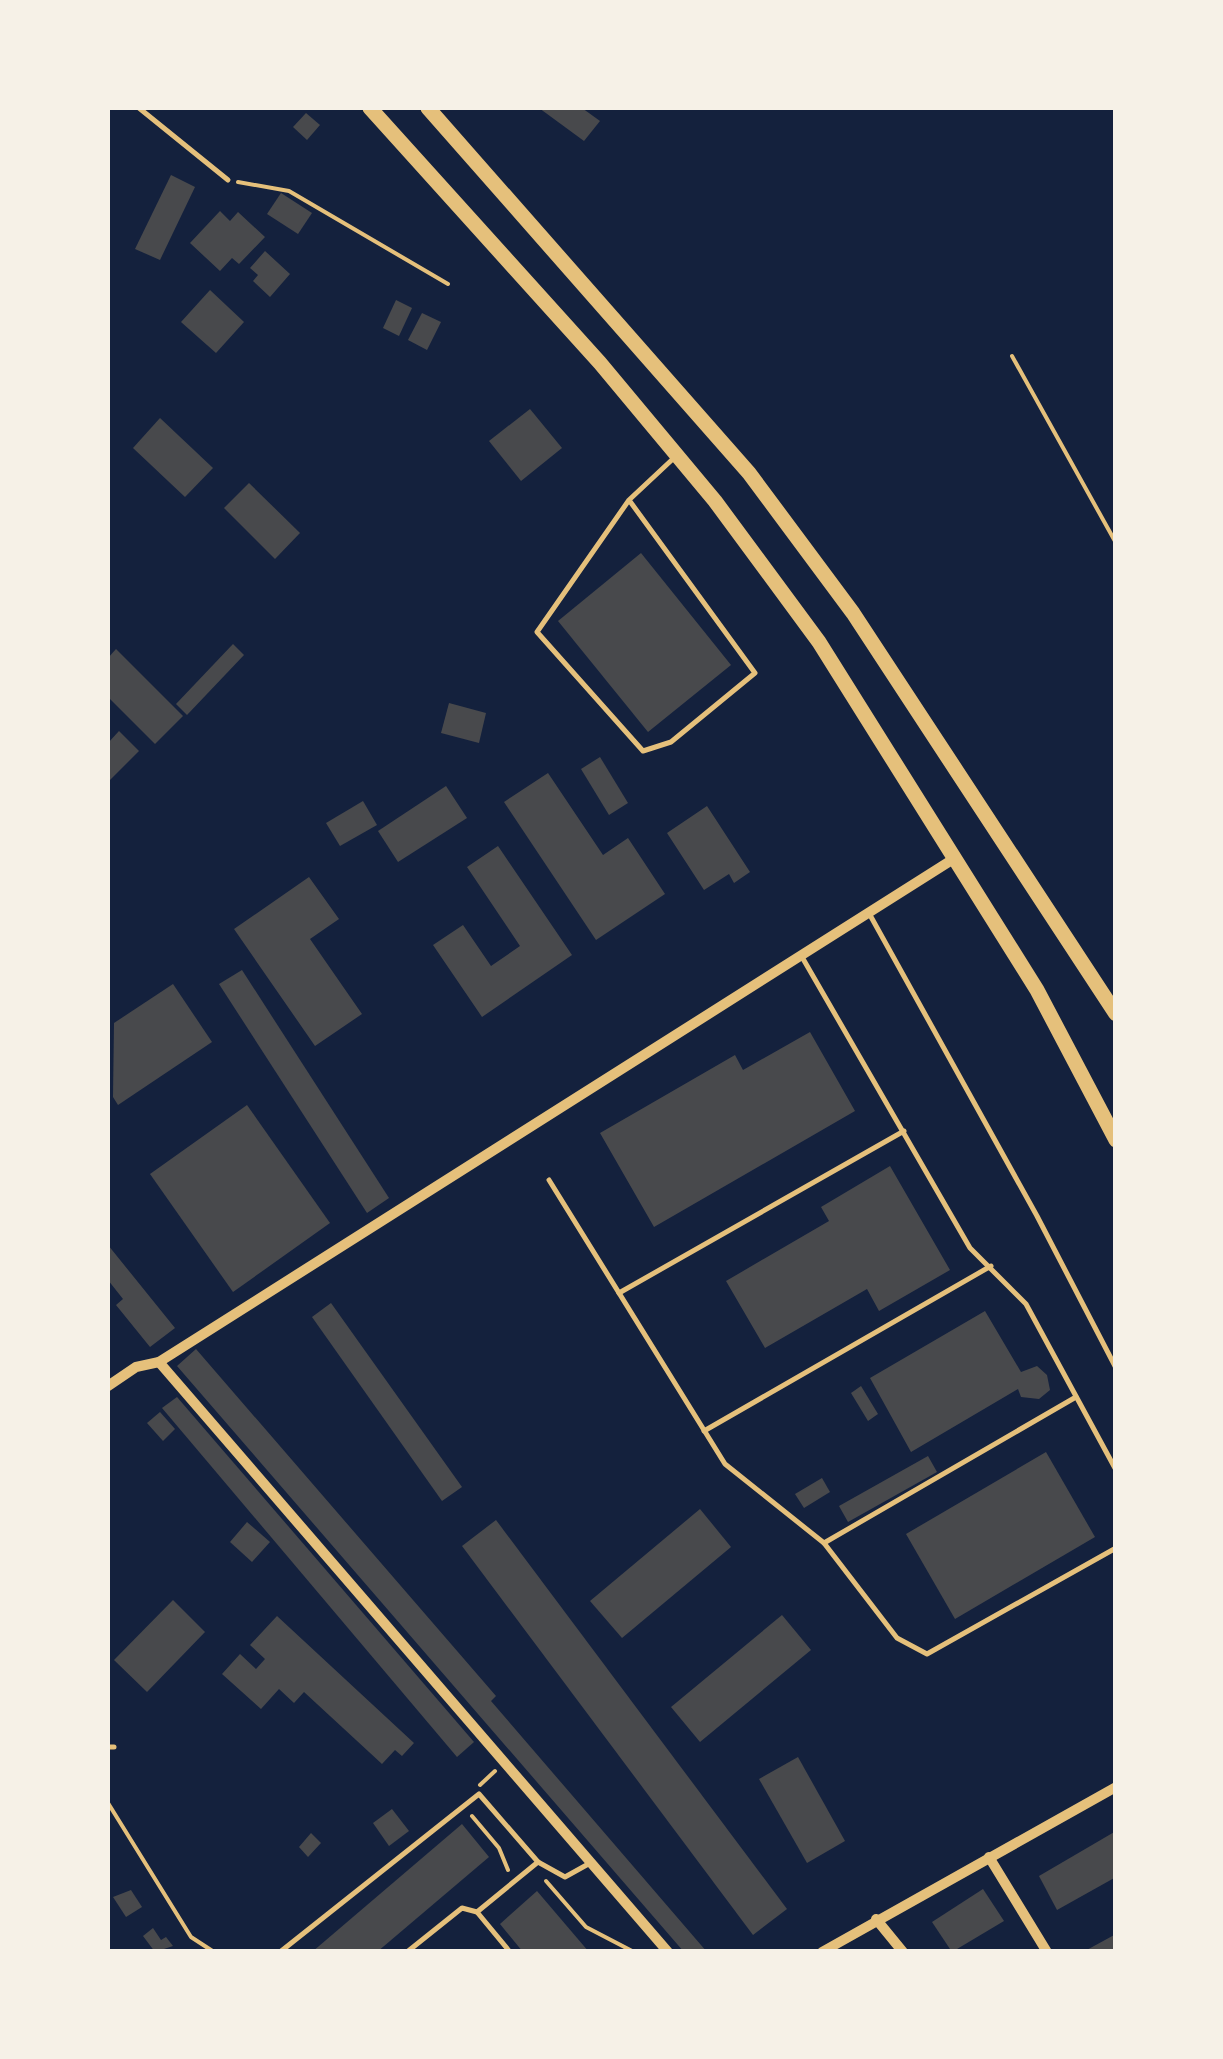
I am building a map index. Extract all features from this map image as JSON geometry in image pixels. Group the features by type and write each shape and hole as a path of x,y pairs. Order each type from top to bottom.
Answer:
{"main road":[{"path":"370,108 600,363 819,642 1037,990 1116,1140"},
{"path":"428,108 749,473 853,613 1116,1014"}],"street":[{"path":"108,1386 136,1367 160,1362 955,858"},
{"path":"160,1362 668,1952"},
{"path":"822,1952 1116,1787"},
{"path":"989,1857 1048,1952"},
{"path":"876,1919 903,1952"}],"lane":[{"path":"140,108 228,180"},
{"path":"629,500 755,673 671,742 643,751 538,632 629,500 676,455"},
{"path":"870,915 1037,1216 1116,1368"},
{"path":"802,956 970,1248 1026,1304 1116,1470"},
{"path":"619,1294 904,1132"},
{"path":"549,1180 724,1464 824,1543 897,1638 928,1654 1116,1548"},
{"path":"704,1432 990,1266"},
{"path":"824,1543 1076,1397"},
{"path":"280,1952 478,1794 538,1862 566,1877 593,1862"},
{"path":"478,1912 538,1862"},
{"path":"407,1952 462,1908 478,1912 510,1952"}],"path":[{"path":"228,180 289,191 448,284"},
{"path":"1012,356 1116,543"},
{"path":"478,1794 480,1784 502,1761"},
{"path":"108,1804 191,1936 214,1952"},
{"path":"463,1806 499,1848 516,1880 544,1878 586,1927 634,1952"}],"building":[{"path":"539,108 582,108 600,121 584,141"},
{"path":"306,113 320,125 307,140 293,127"},
{"path":"171,175 195,187 160,260 135,249"},
{"path":"281,193 312,213 298,234 267,214"},
{"path":"220,211 230,221 238,212 265,237 239,264 232,258 220,271 190,243"},
{"path":"265,251 290,274 270,297 253,281 258,275 250,268"},
{"path":"210,290 244,322 216,353 181,322"},
{"path":"396,300 412,308 399,336 383,328"},
{"path":"422,313 441,322 427,350 408,340"},
{"path":"530,409 562,448 521,481 489,441"},
{"path":"160,418 213,468 185,497 133,448"},
{"path":"249,483 300,533 275,559 224,508"},
{"path":"641,553 731,665 648,732 558,621"},
{"path":"233,644 244,655 187,715 176,704"},
{"path":"116,649 183,716 155,744 108,697 108,658"},
{"path":"449,703 486,713 479,743 441,733"},
{"path":"119,731 139,751 108,782 108,743"},
{"path":"600,757 628,803 609,815 581,769"},
{"path":"548,773 603,855 628,838 665,894 596,940 504,802"},
{"path":"446,786 467,818 398,862 378,831"},
{"path":"363,801 377,825 340,846 326,823"},
{"path":"707,806 750,872 734,883 729,874 704,890 667,833"},
{"path":"498,846 572,955 482,1017 433,945 463,925 491,966 520,946 467,867"},
{"path":"309,877 339,919 310,939 362,1014 315,1046 234,929"},
{"path":"242,970 389,1198 367,1213 219,984"},
{"path":"173,984 212,1042 118,1105 113,1097 114,1023"},
{"path":"810,1032 855,1111 654,1227 600,1133 735,1055 743,1070"},
{"path":"247,1105 330,1223 233,1292 150,1174"},
{"path":"890,1166 950,1270 879,1311 867,1289 765,1348 726,1281 829,1221 821,1207"},
{"path":"108,1245 175,1328 150,1347 116,1305 123,1299 108,1280"},
{"path":"331,1303 462,1487 442,1501 312,1317"},
{"path":"985,1311 1021,1372 1037,1366 1047,1375 1050,1390 1039,1399 1021,1397 1018,1389 911,1452 870,1378"},
{"path":"196,1349 496,1696 491,1701 707,1952 684,1952 177,1366"},
{"path":"861,1386 878,1414 868,1421 851,1393"},
{"path":"177,1397 474,1742 457,1757 162,1408"},
{"path":"160,1412 175,1429 163,1441 147,1423"},
{"path":"1046,1452 1095,1537 955,1619 906,1534"},
{"path":"928,1456 937,1472 848,1522 839,1506"},
{"path":"822,1478 830,1492 804,1508 795,1494"},
{"path":"700,1509 731,1547 622,1638 590,1601"},
{"path":"496,1520 787,1909 753,1935 462,1546"},
{"path":"247,1522 270,1542 252,1562 230,1542"},
{"path":"173,1600 205,1632 147,1692 114,1660"},
{"path":"782,1615 811,1650 700,1742 671,1707"},
{"path":"277,1616 414,1743 402,1756 395,1750 382,1764 304,1692 294,1703 279,1689 261,1709 222,1674 240,1654 256,1669 265,1659 250,1645"},
{"path":"798,1757 845,1841 807,1863 759,1779"},
{"path":"392,1809 409,1831 389,1846 373,1823"},
{"path":"462,1824 489,1857 377,1952 312,1952"},
{"path":"1116,1831 1116,1877 1057,1910 1039,1876"},
{"path":"311,1833 321,1843 308,1857 299,1847"},
{"path":"983,1889 1004,1921 952,1952 932,1922"},
{"path":"131,1890 142,1907 126,1917 113,1897"},
{"path":"537,1891 589,1952 523,1952 500,1924"},
{"path":"153,1928 161,1940 166,1937 173,1946 155,1952 143,1936"},
{"path":"1116,1934 1116,1952 1083,1952"}]}
